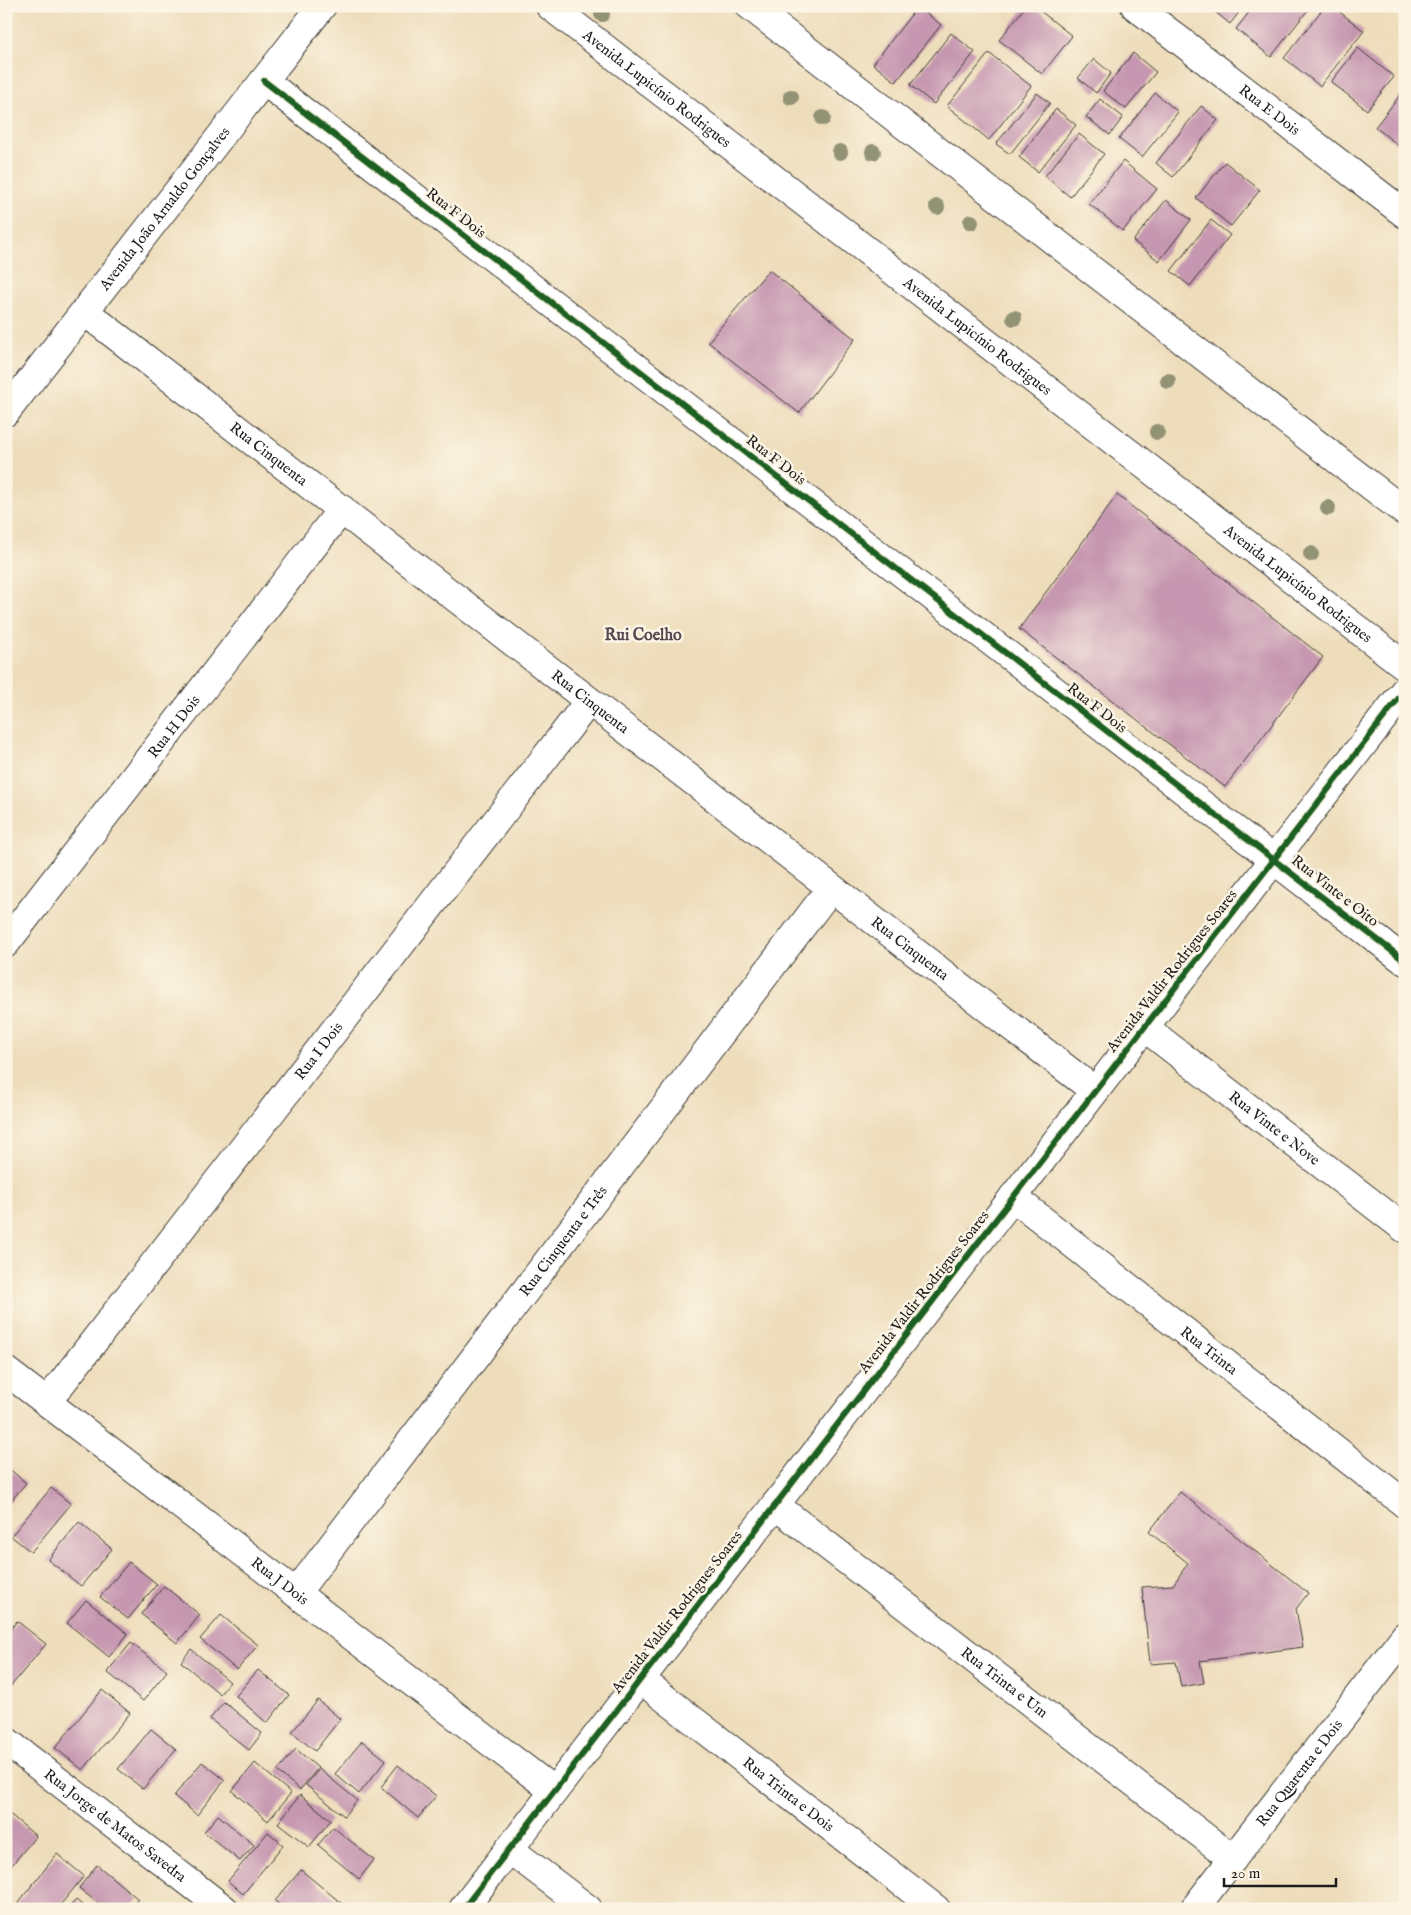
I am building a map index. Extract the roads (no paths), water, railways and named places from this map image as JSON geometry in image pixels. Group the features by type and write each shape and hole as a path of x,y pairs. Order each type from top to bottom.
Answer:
{"street":[{"name":"Avenida João Arnaldo Gonçalves","path":"6,412 322,6"},
{"name":"Avenida Lupicínio Rodrigues","path":"550,6 1405,666"},
{"path":"750,6 1405,512"},
{"name":"Rua E Dois","path":"1135,6 1405,214"},
{"name":"Rua F Dois","path":"264,81 1274,860"},
{"name":"Rua Cinquenta","path":"85,312 1095,1091"},
{"name":"Rua H Dois","path":"6,943 342,509"},
{"name":"Avenida Valdir Rodrigues Soares","path":"463,1909 1405,690"},
{"name":"Rua I Dois","path":"47,1402 589,701"},
{"name":"Rua Vinte e Oito","path":"1274,860 1405,961"},
{"name":"Rua Cinquenta e Três","path":"296,1593 831,888"},
{"name":"Rua Vinte e Nove","path":"1144,1028 1405,1229"},
{"name":"Rua Trinta","path":"1013,1197 1405,1504"},
{"name":"Rua J Dois","path":"6,1371 554,1791"},
{"name":"Rua Trinta e Um","path":"775,1505 1233,1859"},
{"name":"Rua Quarenta e Dois","path":"1194,1909 1405,1636"},
{"name":"Rua Trinta e Dois","path":"640,1679 936,1909"},
{"name":"Rua Jorge de Matos Savedra","path":"6,1741 224,1909"},
{"path":"509,1850 588,1909"}],"district":[{"name":"Rui Coelho","path":"643,636"}]}
